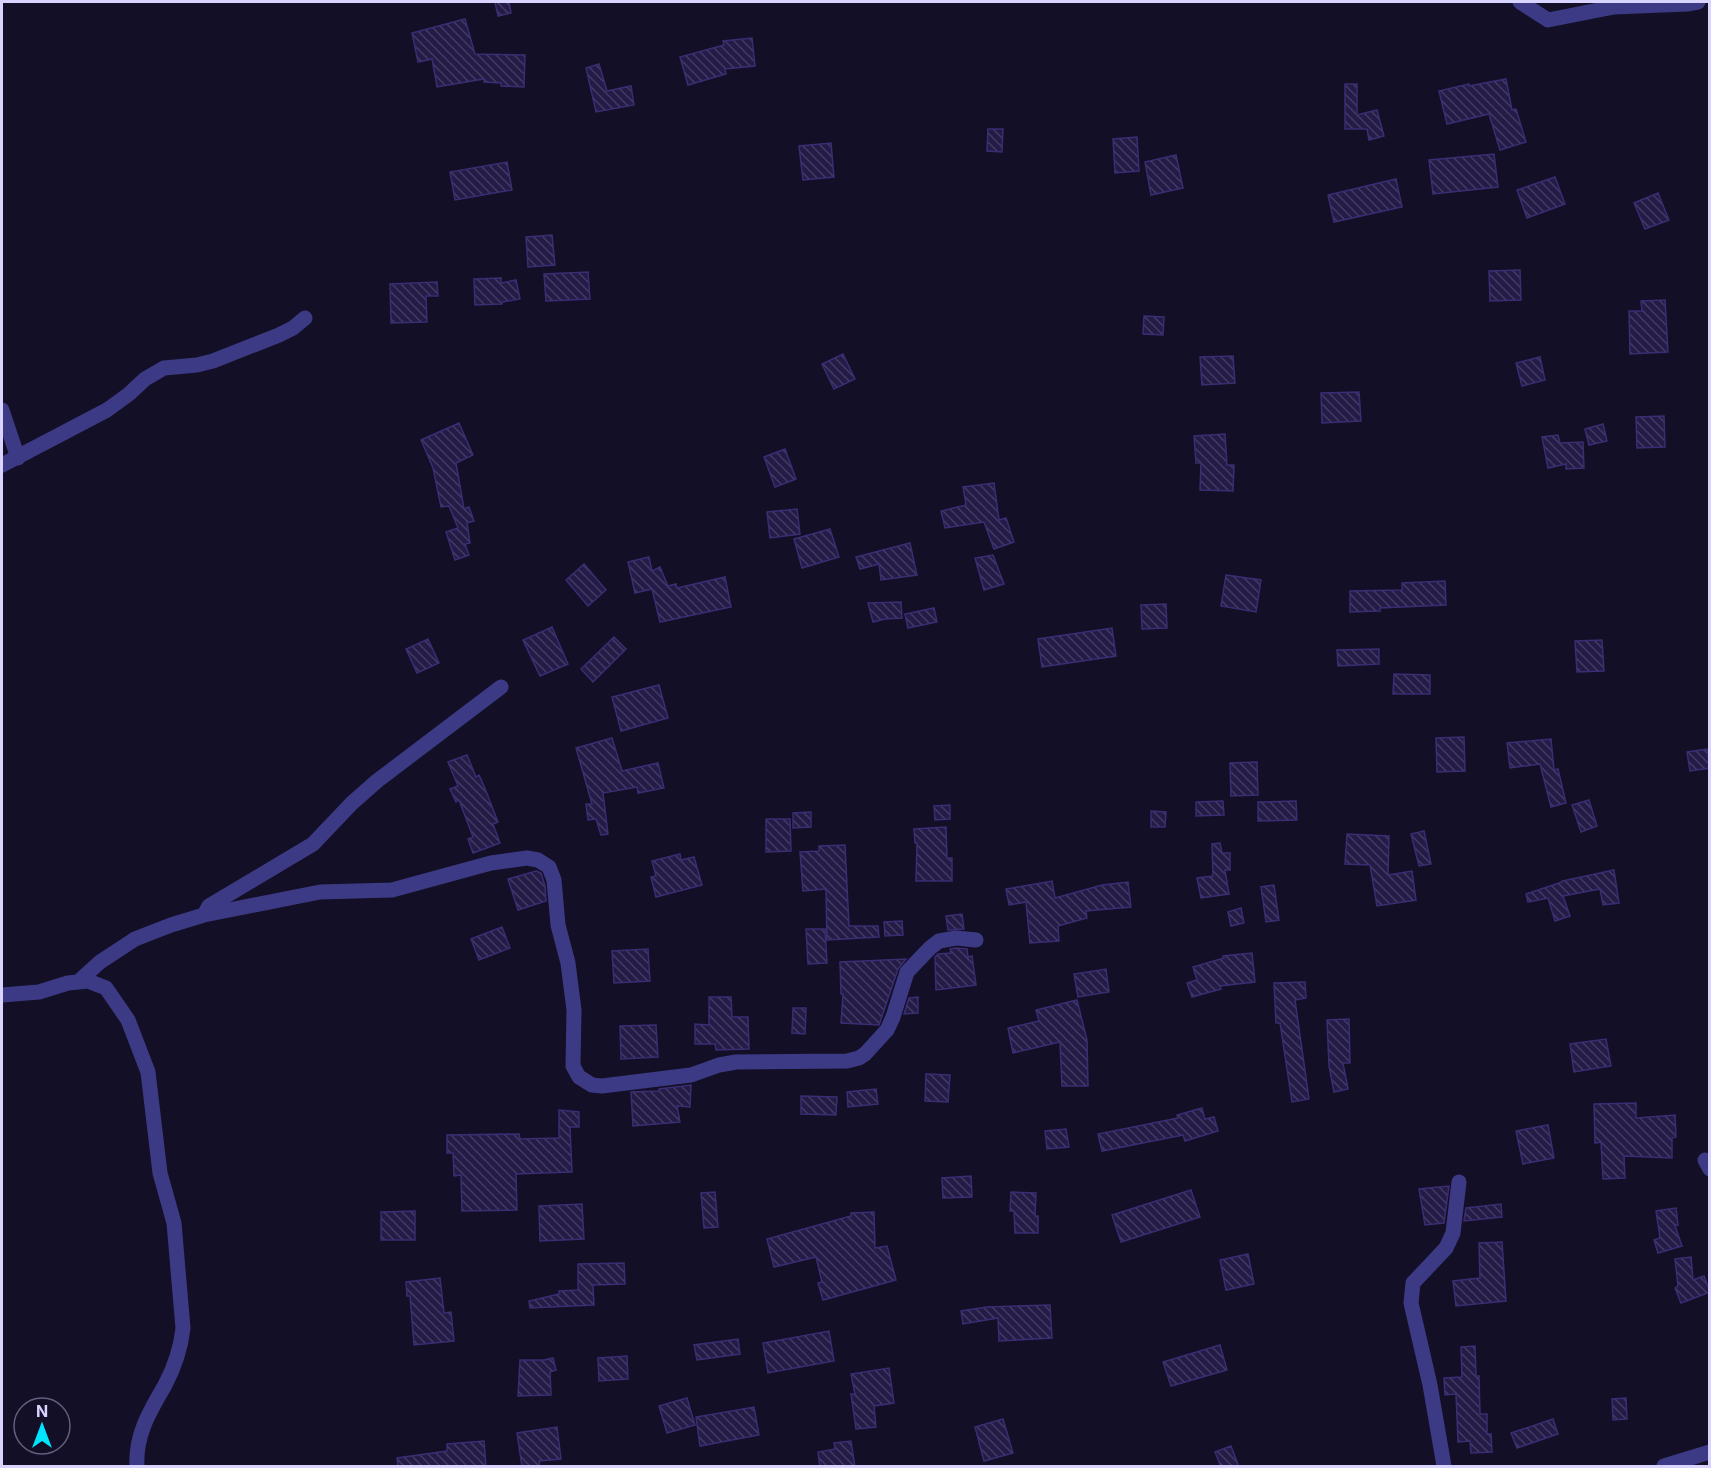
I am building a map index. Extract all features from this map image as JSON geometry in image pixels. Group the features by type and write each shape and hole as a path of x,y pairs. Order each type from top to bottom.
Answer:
{"street":[{"path":"1520,2 1548,20 1614,7 1698,2"},
{"path":"2,465 107,410 154,373 174,365 197,365 213,361 279,335 293,328 305,318"},
{"path":"2,410 18,458"},
{"path":"204,915 209,906 313,844 352,802 377,781 501,687"},
{"path":"79,981 100,962 135,939 204,915 320,892 393,890 491,863 527,858 538,860 549,867 554,880 558,926 568,963 574,1010 573,1066 584,1082 602,1086 691,1076 719,1065 736,1062 859,1059 887,1030 907,972 930,948 939,941 956,938 976,940"},
{"path":"2,995 39,992 79,981 97,983 106,988 128,1020 147,1072 160,1173 174,1223 183,1320 182,1340 166,1383 150,1409 138,1443 137,1467"},
{"path":"1444,1467 1430,1385 1411,1303 1413,1283 1446,1248 1453,1233 1459,1182"},
{"path":"1664,1467 1710,1452"}],"building":[{"path":"495,2 509,2 511,13 498,16"},
{"path":"465,19 475,54 525,55 524,87 501,86 501,83 484,82 484,79 437,87 432,59 418,62 412,33"},
{"path":"752,38 755,66 725,69 726,74 688,85 680,57 724,45 723,41"},
{"path":"599,64 607,91 631,86 634,105 596,112 586,68"},
{"path":"1506,79 1512,110 1516,109 1526,142 1500,150 1489,114 1447,124 1439,91"},
{"path":"1345,84 1357,84 1357,115 1377,110 1384,136 1369,140 1367,129 1345,129"},
{"path":"988,129 1003,129 1002,152 987,151"},
{"path":"1137,137 1139,171 1115,173 1113,139"},
{"path":"831,143 834,177 803,180 799,146"},
{"path":"1494,154 1498,187 1433,194 1429,160"},
{"path":"1176,155 1183,188 1151,195 1145,162"},
{"path":"507,162 512,190 455,200 450,172"},
{"path":"1555,177 1565,204 1527,218 1517,190"},
{"path":"1396,179 1402,207 1334,222 1328,195"},
{"path":"1658,193 1669,220 1645,229 1634,203"},
{"path":"552,235 555,265 528,267 526,237"},
{"path":"1520,270 1521,300 1490,301 1489,271"},
{"path":"588,272 590,299 546,301 544,274"},
{"path":"501,278 501,283 516,280 520,299 502,302 502,304 475,305 474,279"},
{"path":"437,282 438,296 426,296 427,322 391,323 390,284"},
{"path":"1665,300 1668,352 1630,354 1629,311 1642,311 1641,301"},
{"path":"1144,316 1164,317 1163,335 1143,334"},
{"path":"843,354 855,379 834,389 822,364"},
{"path":"1233,356 1235,383 1202,385 1200,357"},
{"path":"1540,357 1545,380 1522,386 1516,363"},
{"path":"1359,392 1361,421 1322,423 1321,393"},
{"path":"1664,416 1665,447 1637,448 1636,417"},
{"path":"459,423 473,455 456,463 464,509 469,507 474,521 467,523 470,543 465,544 469,555 455,560 446,532 458,528 449,506 441,507 433,468 421,440"},
{"path":"1603,424 1607,441 1589,445 1585,429"},
{"path":"1225,434 1227,465 1234,465 1233,491 1200,490 1201,463 1196,463 1194,436"},
{"path":"1558,435 1560,443 1583,442 1584,468 1566,469 1566,464 1548,468 1542,437"},
{"path":"785,449 796,479 775,487 764,457"},
{"path":"994,483 999,520 1006,518 1014,542 994,549 984,522 945,528 941,511 966,505 963,487"},
{"path":"797,509 800,534 770,538 767,512"},
{"path":"830,529 839,557 802,568 794,539"},
{"path":"910,543 917,575 881,580 879,564 860,569 856,557"},
{"path":"993,555 1004,584 984,590 975,558"},
{"path":"649,557 652,571 660,567 668,586 676,584 677,588 725,577 731,607 660,622 652,589 635,593 628,562"},
{"path":"584,564 606,590 588,606 566,580"},
{"path":"1226,575 1261,580 1256,612 1221,606"},
{"path":"1445,581 1446,605 1380,608 1380,611 1350,612 1350,591 1402,590 1402,583"},
{"path":"901,602 902,618 873,622 868,603"},
{"path":"1166,604 1167,628 1142,629 1141,605"},
{"path":"934,608 937,622 908,628 905,614"},
{"path":"552,627 568,664 540,676 523,640"},
{"path":"1112,628 1116,656 1042,667 1038,639"},
{"path":"614,637 626,649 593,682 581,669"},
{"path":"428,639 439,663 417,673 406,649"},
{"path":"1602,640 1604,671 1577,672 1575,641"},
{"path":"1379,649 1379,664 1338,666 1337,650"},
{"path":"1394,674 1430,675 1430,694 1393,694"},
{"path":"659,685 668,718 621,731 612,697"},
{"path":"1464,737 1465,771 1437,772 1436,738"},
{"path":"612,738 622,771 658,763 664,788 638,793 637,787 603,793 608,834 601,835 596,819 588,820 586,804 592,804 576,748"},
{"path":"1551,739 1554,770 1558,769 1566,803 1551,807 1540,764 1510,768 1507,743"},
{"path":"1707,749 1710,768 1690,771 1687,752"},
{"path":"467,755 476,777 479,775 498,822 493,824 500,843 473,853 468,839 473,837 459,800 456,802 450,789 458,786 448,762"},
{"path":"1257,762 1258,795 1231,796 1230,763"},
{"path":"1589,800 1597,826 1581,832 1572,805"},
{"path":"1223,801 1224,815 1196,816 1196,802"},
{"path":"1296,801 1297,820 1258,821 1258,802"},
{"path":"950,805 950,819 935,820 934,806"},
{"path":"1151,811 1166,812 1165,827 1151,827"},
{"path":"811,812 811,827 793,828 793,813"},
{"path":"766,819 790,819 791,851 766,852"},
{"path":"946,827 947,858 952,858 952,881 916,881 917,843 915,843 914,829"},
{"path":"1424,831 1431,864 1419,866 1411,834"},
{"path":"1347,834 1389,836 1388,875 1412,871 1416,900 1377,906 1370,865 1345,864"},
{"path":"1220,843 1222,853 1230,853 1230,870 1225,870 1229,894 1201,898 1197,878 1213,876 1212,844"},
{"path":"845,845 849,926 878,926 879,937 827,940 826,889 803,891 800,852 819,851 819,846"},
{"path":"680,854 681,860 694,857 702,885 656,897 651,877 656,876 652,861"},
{"path":"1614,870 1619,903 1603,905 1600,889 1563,896 1570,916 1555,921 1548,898 1528,902 1526,894 1562,881"},
{"path":"536,871 541,873 546,901 518,910 508,879"},
{"path":"1052,881 1055,898 1102,885 1128,882 1131,907 1086,911 1087,918 1058,926 1059,941 1030,943 1026,902 1009,905 1006,889"},
{"path":"1274,885 1279,920 1266,922 1261,887"},
{"path":"1241,908 1244,923 1231,926 1228,912"},
{"path":"962,914 964,929 948,930 946,916"},
{"path":"902,921 903,935 885,936 884,922"},
{"path":"502,927 510,948 479,960 471,939"},
{"path":"806,929 825,929 827,963 808,964"},
{"path":"648,949 650,981 614,983 612,951"},
{"path":"950,949 967,949 968,957 972,956 976,985 936,990 935,957 938,954 951,953"},
{"path":"1252,953 1255,982 1220,986 1221,989 1192,997 1187,983 1197,980 1193,967 1224,958 1223,956"},
{"path":"906,959 898,969 879,1025 841,1023 843,994 841,994 840,962"},
{"path":"1106,969 1109,992 1078,997 1074,974"},
{"path":"1305,982 1306,998 1295,1000 1309,1099 1292,1102 1280,1023 1276,1023 1274,983"},
{"path":"709,997 731,997 732,1017 748,1017 749,1049 716,1050 715,1044 695,1044 695,1024 709,1025"},
{"path":"918,997 918,1013 904,1014 909,998"},
{"path":"1077,1000 1087,1040 1088,1086 1062,1086 1060,1042 1013,1053 1008,1028 1039,1021 1036,1010"},
{"path":"793,1008 806,1008 805,1034 792,1033"},
{"path":"1349,1019 1350,1063 1343,1063 1348,1089 1334,1092 1329,1066 1327,1020"},
{"path":"656,1025 658,1057 621,1059 620,1026"},
{"path":"1606,1039 1611,1066 1574,1072 1570,1044"},
{"path":"926,1074 950,1075 948,1102 925,1101"},
{"path":"691,1085 690,1107 677,1106 680,1122 633,1126 631,1092 659,1091 659,1089"},
{"path":"876,1089 878,1104 848,1107 847,1092"},
{"path":"801,1096 837,1097 836,1115 801,1114"},
{"path":"1636,1103 1636,1118 1675,1115 1676,1137 1672,1138 1672,1158 1624,1156 1625,1178 1603,1179 1601,1142 1595,1143 1594,1104"},
{"path":"1202,1108 1205,1119 1214,1117 1218,1131 1185,1141 1183,1135 1102,1151 1098,1134 1178,1118 1177,1115"},
{"path":"559,1110 579,1112 579,1127 570,1127 572,1172 516,1174 517,1210 462,1211 461,1175 454,1176 453,1153 447,1153 447,1135 519,1134 520,1139 559,1138"},
{"path":"1548,1125 1554,1158 1523,1164 1516,1131"},
{"path":"1066,1129 1069,1147 1047,1149 1045,1131"},
{"path":"971,1176 972,1197 943,1198 942,1178"},
{"path":"1449,1186 1444,1223 1425,1225 1419,1189"},
{"path":"1191,1190 1200,1217 1121,1242 1112,1215"},
{"path":"715,1192 718,1227 704,1228 701,1193"},
{"path":"1011,1192 1036,1193 1035,1216 1038,1216 1038,1233 1015,1233 1014,1211 1010,1211"},
{"path":"582,1204 584,1239 540,1241 539,1206"},
{"path":"1501,1204 1502,1217 1464,1221 1466,1208"},
{"path":"1676,1208 1678,1225 1675,1226 1682,1246 1658,1253 1654,1240 1660,1238 1656,1211"},
{"path":"415,1211 415,1240 381,1240 381,1212"},
{"path":"874,1212 875,1248 887,1246 896,1280 823,1300 818,1283 822,1282 816,1257 774,1267 767,1239 851,1216 851,1213"},
{"path":"1502,1242 1506,1301 1456,1306 1453,1281 1480,1278 1479,1243"},
{"path":"1248,1254 1254,1284 1226,1290 1220,1260"},
{"path":"1691,1257 1693,1280 1704,1276 1710,1292 1681,1303 1675,1288 1678,1286 1675,1259"},
{"path":"624,1263 625,1284 593,1285 594,1305 530,1308 529,1301 559,1294 559,1291 578,1290 578,1264"},
{"path":"440,1278 444,1313 451,1312 454,1341 414,1345 410,1296 407,1296 406,1282"},
{"path":"1050,1305 1052,1338 999,1341 998,1318 963,1324 961,1311 987,1307"},
{"path":"829,1331 834,1361 768,1373 763,1343"},
{"path":"738,1339 740,1354 697,1360 694,1345"},
{"path":"1220,1345 1227,1370 1171,1386 1163,1362"},
{"path":"1475,1346 1480,1414 1487,1414 1487,1434 1491,1434 1492,1452 1471,1453 1470,1441 1458,1442 1456,1394 1445,1395 1444,1378 1462,1377 1461,1347"},
{"path":"627,1356 628,1379 599,1381 598,1358"},
{"path":"553,1358 556,1370 550,1372 551,1395 518,1396 520,1360"},
{"path":"889,1368 894,1403 874,1406 876,1427 856,1429 851,1394 855,1394 851,1374"},
{"path":"687,1398 695,1425 667,1433 659,1406"},
{"path":"1626,1398 1627,1419 1613,1420 1612,1399"},
{"path":"754,1407 759,1435 700,1446 696,1417"},
{"path":"1003,1419 1013,1453 984,1461 975,1427"},
{"path":"1553,1419 1558,1434 1517,1448 1511,1433"},
{"path":"557,1427 561,1459 539,1461 540,1467 522,1467 517,1433"},
{"path":"484,1441 486,1467 398,1467 397,1458 447,1451 447,1444"},
{"path":"851,1441 855,1467 820,1467 818,1452 835,1449 834,1443"},
{"path":"1231,1446 1239,1467 1221,1467 1215,1452"}]}
